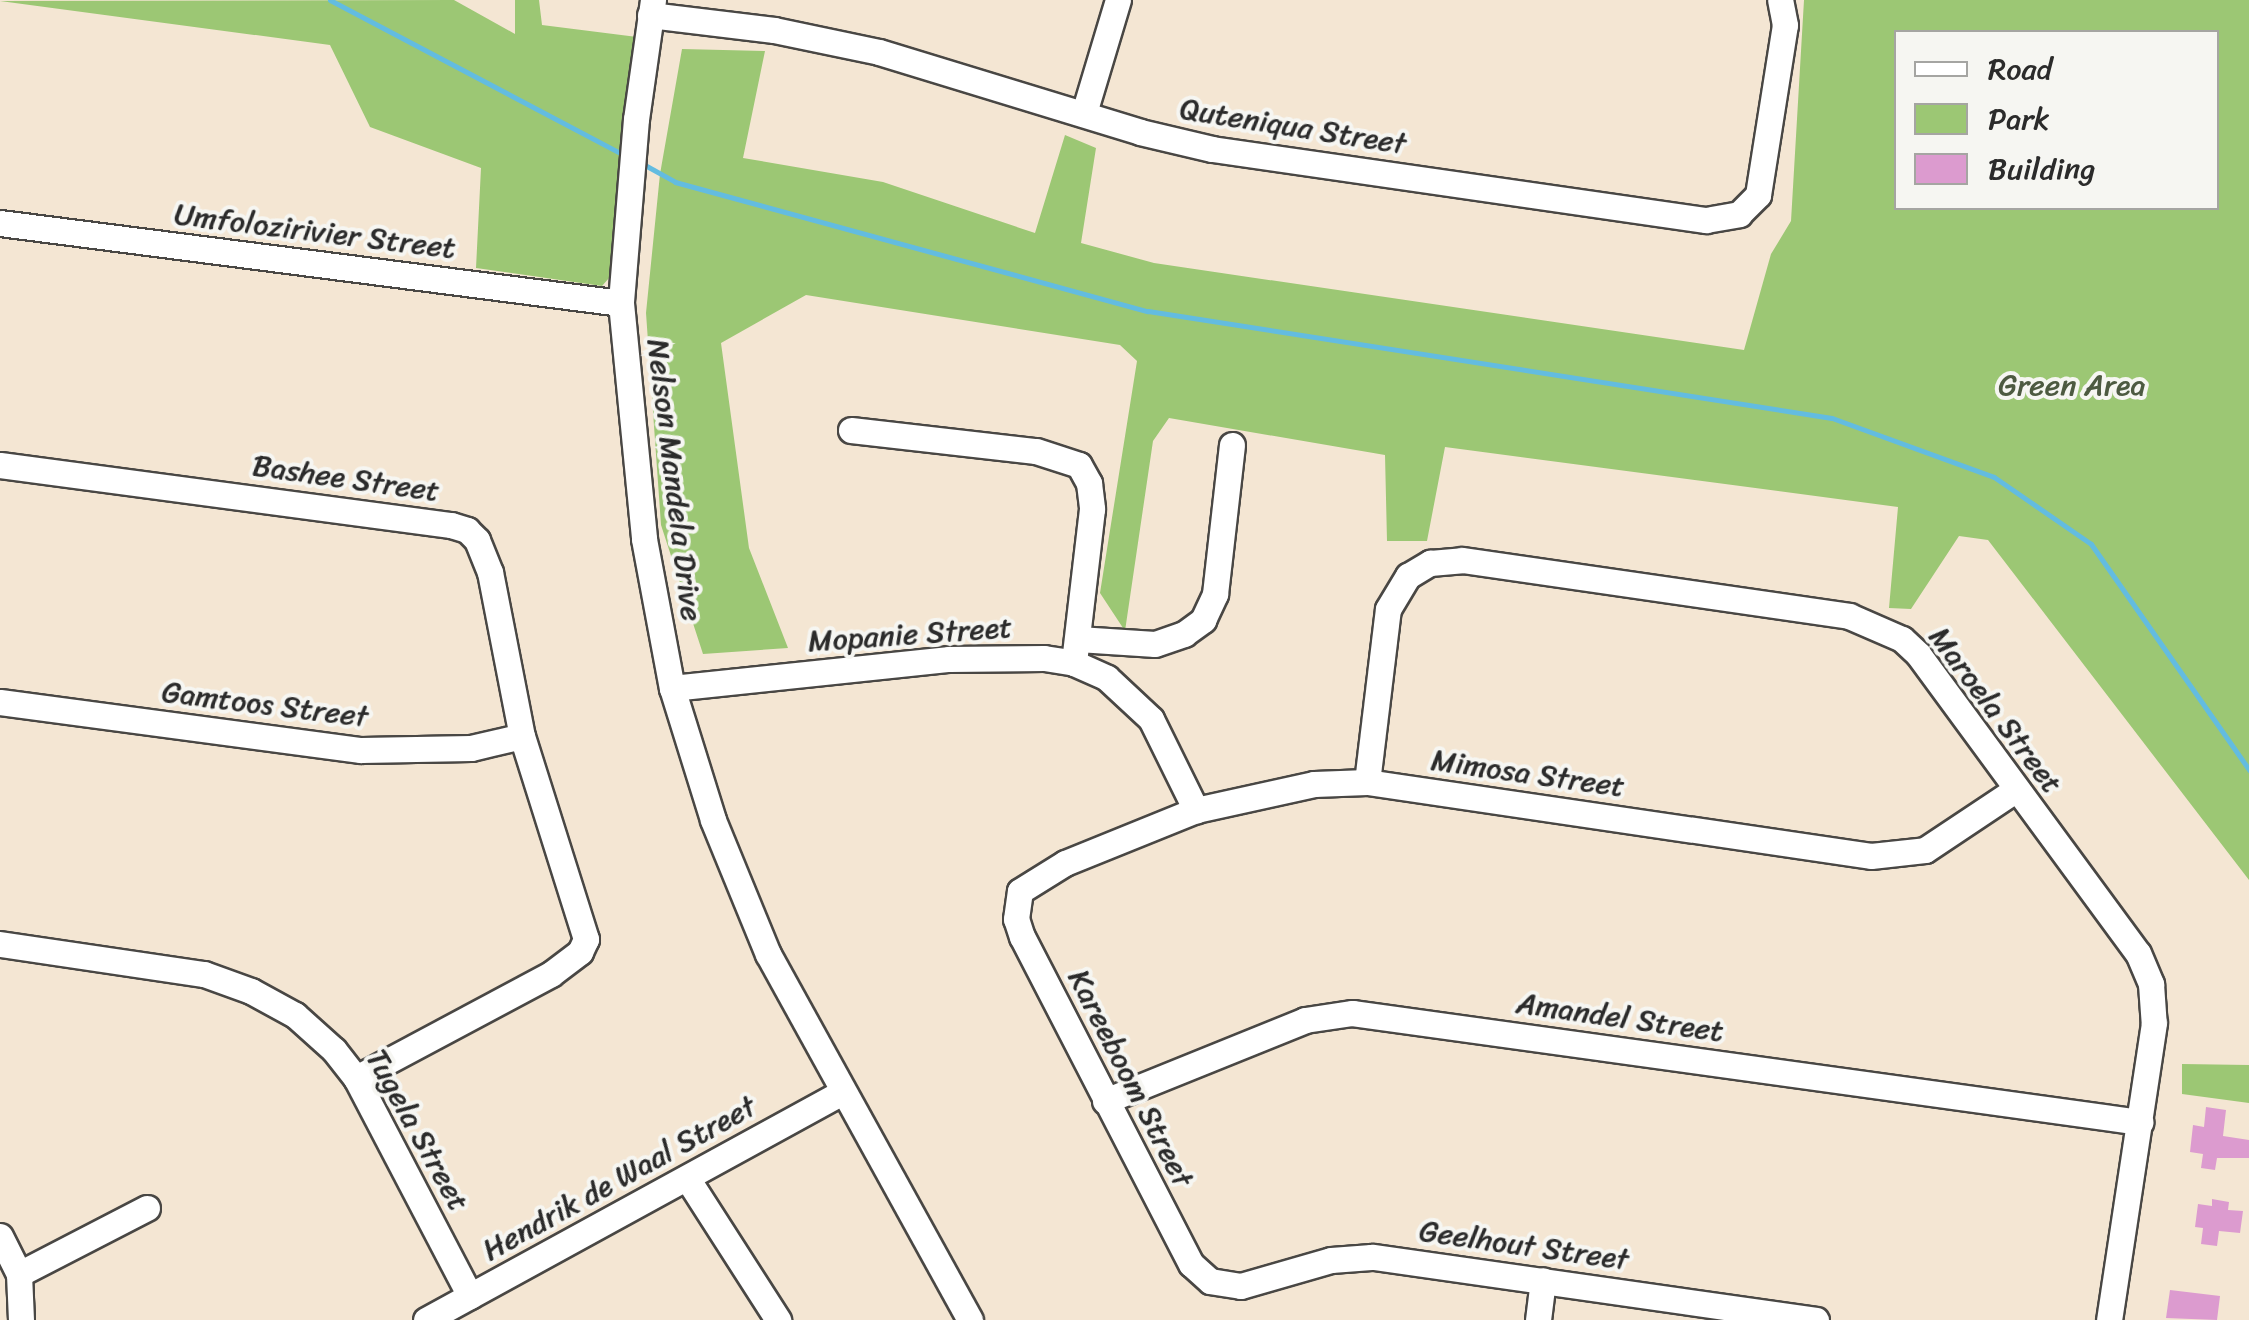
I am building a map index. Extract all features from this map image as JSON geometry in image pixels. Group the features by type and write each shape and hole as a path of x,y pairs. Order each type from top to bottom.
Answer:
{"street":[{"path":"1084,113 1118,0"},
{"name":"Quteniqua Street","path":"652,7 863,48 1212,149 1706,220 1739,214 1758,195 1782,13"},
{"name":"Nelson Mandela Drive","path":"652,7 636,119 621,304 644,539 672,688 740,890 768,954 970,1320"},
{"name":"Umfolozirivier Street","path":"0,223 621,304"},
{"path":"851,430 1036,452 1079,465 1090,483 1092,510 1076,651 1155,644 1184,634 1203,620 1215,594 1232,445"},
{"name":"Bashee Street","path":"0,465 467,530 477,540 490,572 522,736"},
{"name":"Maroela Street","path":"1367,782 1388,609 1408,576 1443,560 1850,616 1878,626 1918,654 2145,968 2154,1022 2109,1320"},
{"name":"Mopanie Street","path":"672,688 949,659 1044,658 1076,651 1151,719 1196,810"},
{"name":"Gamtoos Street","path":"0,702 361,750 471,748 522,736"},
{"path":"356,1078 552,974 580,952 584,926 522,736"},
{"name":"Mimosa Street","path":"1028,882 1196,810 1314,784 1367,782 1870,856 1925,850 2015,790"},
{"name":"Kareeboom Street","path":"1028,882 1017,903 1022,937 1191,1264 1198,1274 1225,1286"},
{"name":"Tugela Street","path":"0,944 177,969 228,982 295,1015 334,1050 356,1078 470,1296"},
{"name":"Amandel Street","path":"1105,1102 1305,1020 1352,1013 2140,1122"},
{"name":"Hendrik de Waal Street","path":"426,1320 843,1092"},
{"path":"686,1178 778,1320"},
{"path":"19,1274 147,1208"},
{"path":"0,1236 19,1274 21,1320"},
{"name":"Geelhout Street","path":"1225,1286 1255,1284 1330,1260 1370,1257 1780,1318 1816,1320"},
{"path":"1538,1320 1544,1280"}],"green space":[{"path":"454,0 515,34 515,0 539,0 542,25 645,38 617,269 602,286 476,268 481,168 370,127 330,45 0,1"},
{"name":"Green Area","path":"1804,0 2249,0 2249,880 1988,540 1959,536 1911,609 1889,608 1898,507 1445,447 1427,541 1387,541 1385,455 1169,418 1153,441 1125,631 1100,593 1137,361 1120,345 806,295 721,343 749,548 788,648 703,654 661,525 646,313 660,174 682,49 765,51 743,158 883,182 1035,233 1065,135 1096,148 1081,243 1154,263 1744,350 1771,254 1791,221"},
{"path":"2182,1064 2249,1065 2249,1103 2182,1094"}],"building":[{"path":"2206,1107 2226,1110 2223,1136 2249,1140 2249,1158 2217,1158 2215,1170 2201,1168 2203,1154 2190,1152 2193,1125 2204,1127"},
{"path":"2212,1199 2229,1202 2228,1210 2243,1211 2240,1233 2219,1231 2217,1246 2201,1244 2203,1228 2195,1227 2198,1204 2212,1206"},
{"path":"2170,1290 2220,1296 2217,1320 2166,1318"}],"waterway":[{"path":"330,0 624,155"},
{"path":"643,164 675,182 1148,311 1832,418 1994,477 2091,544 2249,770"}]}
